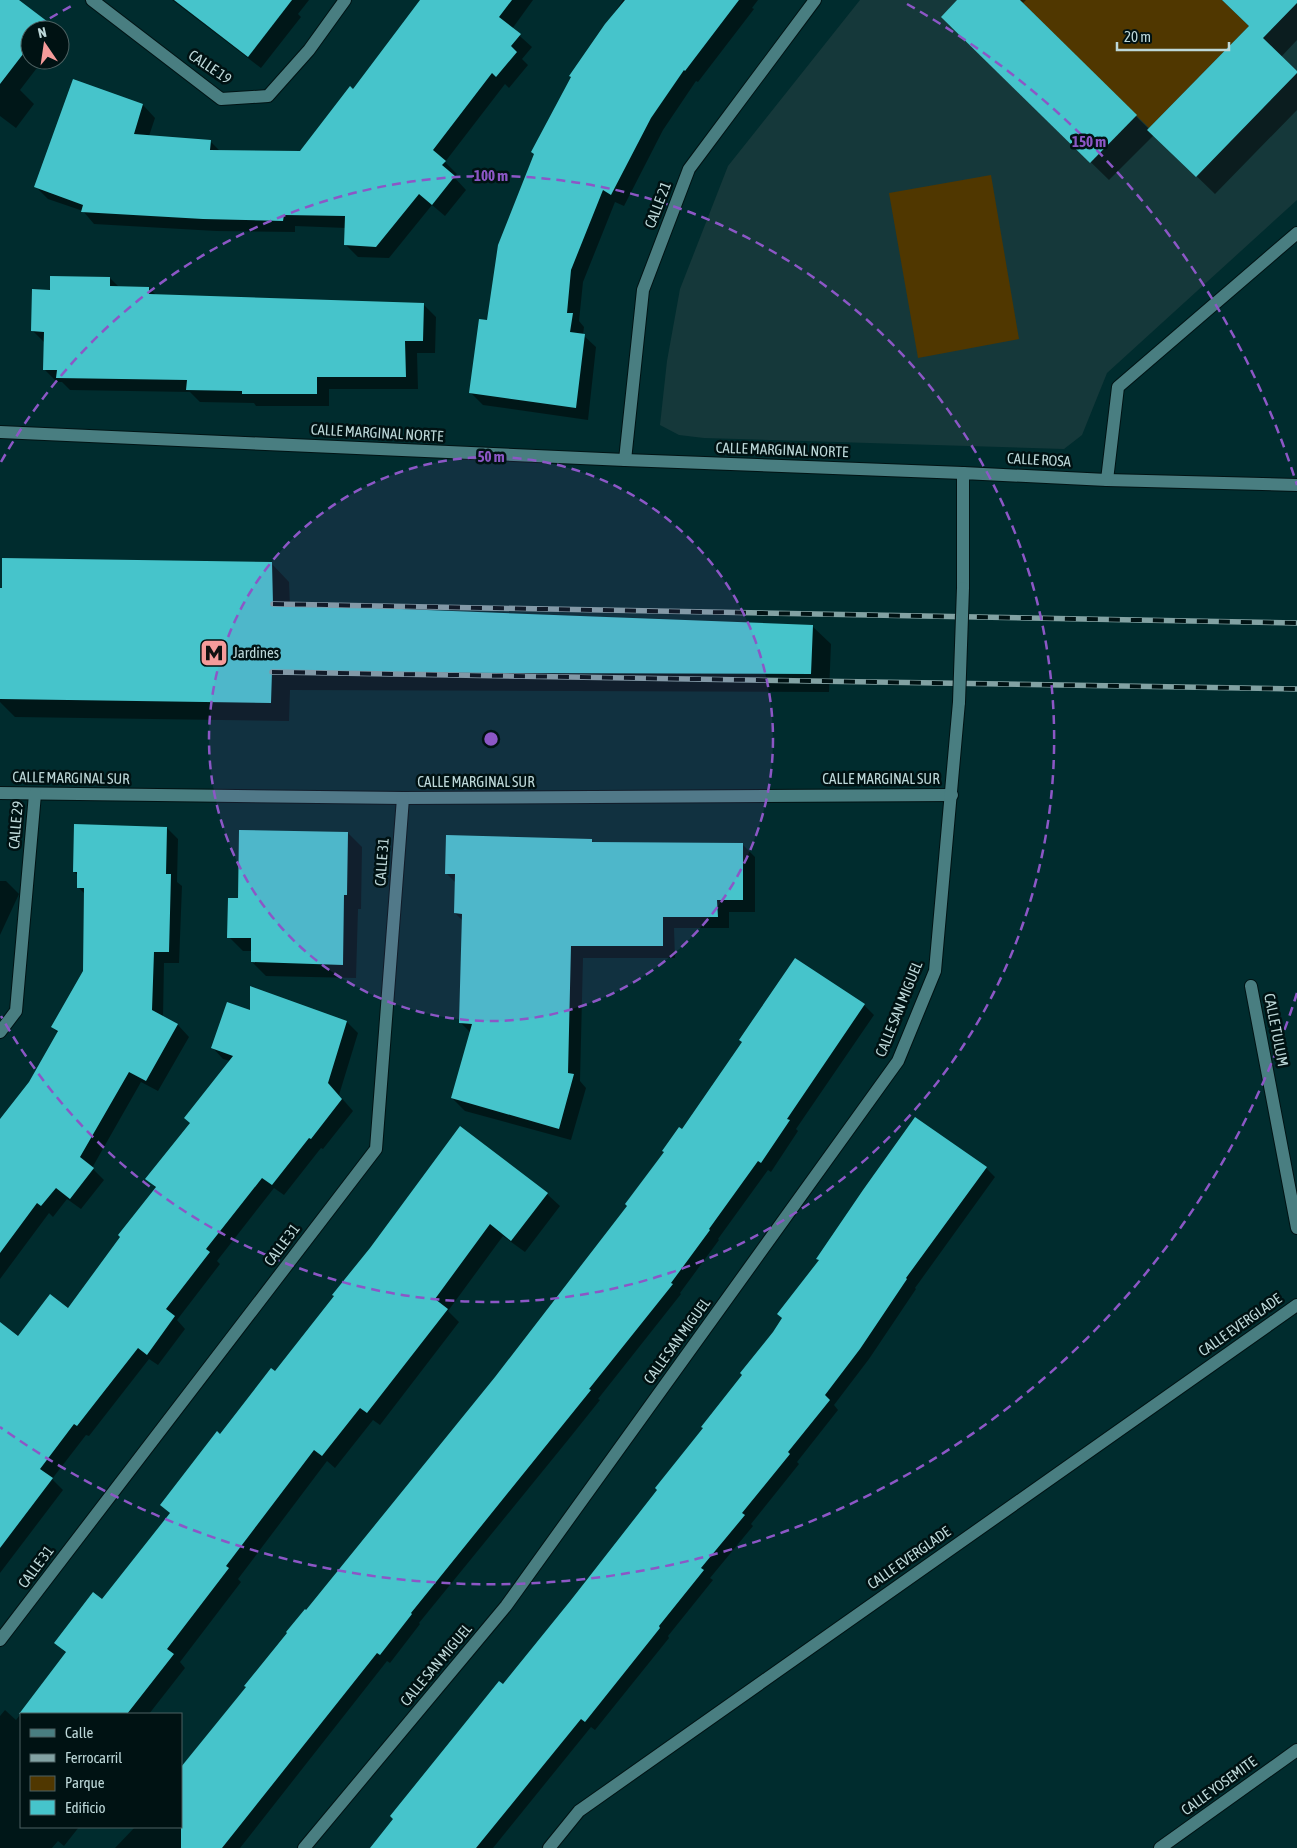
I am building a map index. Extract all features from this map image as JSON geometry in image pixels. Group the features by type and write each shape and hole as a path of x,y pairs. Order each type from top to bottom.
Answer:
{"street":[{"name":"CALLE 19","path":"92,0 221,98 268,96 309,50 345,0"},
{"name":"CALLE 21","path":"625,460 643,290 689,169 815,0"},
{"path":"1107,480 1118,387 1297,233"},
{"name":"CALLE MARGINAL NORTE","path":"0,432 963,473"},
{"path":"952,795 959,702 963,473"},
{"name":"CALLE ROSA","path":"963,473 1107,480 1297,485"},
{"name":"CALLE MARGINAL SUR","path":"0,793 403,798 952,795"},
{"name":"CALLE 29","path":"0,1032 16,1011 35,794"},
{"name":"CALLE SAN MIGUEL","path":"304,1848 506,1606 898,1061 935,971 952,795"},
{"name":"CALLE 31","path":"0,1640 376,1149 403,798"},
{"name":"CALLE TULUM","path":"1250,986 1297,1228"},
{"name":"CALLE EVERGLADE","path":"549,1848 579,1811 1297,1305"},
{"name":"CALLE YOSEMITE","path":"1160,1848 1297,1750"}],"shaded area":[{"path":"860,0 1297,0 1297,200 1107,373 1082,435 1064,449 704,438 679,435 660,425 667,361 680,289 728,166"}],"green space":[{"path":"1020,0 1222,0 1249,26 1149,128"},
{"path":"991,175 1019,339 918,358 889,193"}],"building":[{"path":"0,0 19,0 45,20 20,20 20,58 0,84"},
{"path":"174,0 292,0 248,57"},
{"path":"420,0 512,0 499,17 521,34 511,46 517,52 496,77 492,73 433,150 446,161 442,165 455,176 432,205 419,194 376,247 344,245 345,216 284,215 283,221 203,219 81,212 83,205 34,187 73,79 143,104 134,134 211,140 210,150 300,151 350,86 353,89"},
{"path":"625,0 739,0 684,70 651,118 611,195 603,190 571,270 567,313 573,313 570,332 585,334 576,408 469,393 479,319 487,320 498,245 534,154 531,152 571,77 569,76 605,24"},
{"path":"957,0 1020,0 1137,115 1090,163 941,17"},
{"path":"1222,0 1297,0 1297,3 1263,38 1297,73 1196,177 1147,130 1249,26"},
{"path":"50,276 110,277 110,286 149,287 149,294 424,303 423,341 405,341 406,377 317,377 317,394 242,394 242,391 186,390 187,380 56,378 57,370 43,370 44,332 31,331 32,289 50,290"},
{"path":"2,558 272,562 273,604 813,625 811,674 272,672 271,703 0,699 0,588 2,588"},
{"path":"74,824 167,827 166,874 171,874 169,952 154,952 152,1010 178,1024 146,1081 129,1072 80,1157 94,1168 70,1199 56,1188 41,1206 37,1203 0,1253 0,1119 29,1082 58,1031 51,1027 83,971 84,888 77,888 77,872 73,872"},
{"path":"239,830 348,832 347,895 344,895 343,965 251,962 251,938 227,938 228,898 238,898"},
{"path":"446,835 592,839 592,842 743,843 743,900 717,900 718,917 663,917 663,946 571,946 568,1073 574,1074 559,1129 451,1098 472,1024 459,1023 462,914 454,913 455,874 445,874"},
{"path":"795,958 865,1004 787,1119 790,1120 761,1163 758,1161 671,1283 673,1284 589,1389 591,1390 411,1613 380,1655 377,1653 222,1848 181,1848 182,1766 246,1687 244,1686 286,1632 306,1610 495,1377 627,1206 625,1204 664,1152 662,1151 679,1127 682,1129 742,1042 739,1040"},
{"path":"250,986 347,1021 328,1083 342,1099 272,1185 262,1178 206,1249 210,1252 166,1309 175,1316 147,1355 138,1348 77,1426 74,1424 40,1469 53,1478 0,1548 0,1322 18,1336 50,1294 68,1308 120,1237 118,1235 156,1187 145,1179 190,1123 184,1118 233,1056 211,1048 227,1002 250,1010"},
{"path":"915,1117 987,1167 906,1278 860,1349 825,1395 830,1400 788,1452 790,1454 742,1513 745,1515 701,1568 704,1570 585,1722 581,1719 476,1848 370,1848 393,1819 390,1816 499,1681 503,1684 657,1490 655,1488 703,1428 701,1427 742,1375 740,1373 773,1332 782,1318 777,1314 819,1260 816,1259"},
{"path":"460,1126 548,1193 511,1241 490,1224 435,1299 448,1309 367,1413 360,1408 322,1456 314,1450 226,1566 229,1568 167,1649 174,1654 128,1713 19,1714 66,1652 54,1643 93,1592 102,1599 170,1513 160,1505 217,1431 220,1434 271,1368 275,1371 370,1248"}],"railway":[{"path":"273,604 1297,623"},
{"path":"272,672 1297,689"}],"place":[{"name":"Jardines","path":"214,653"}]}
